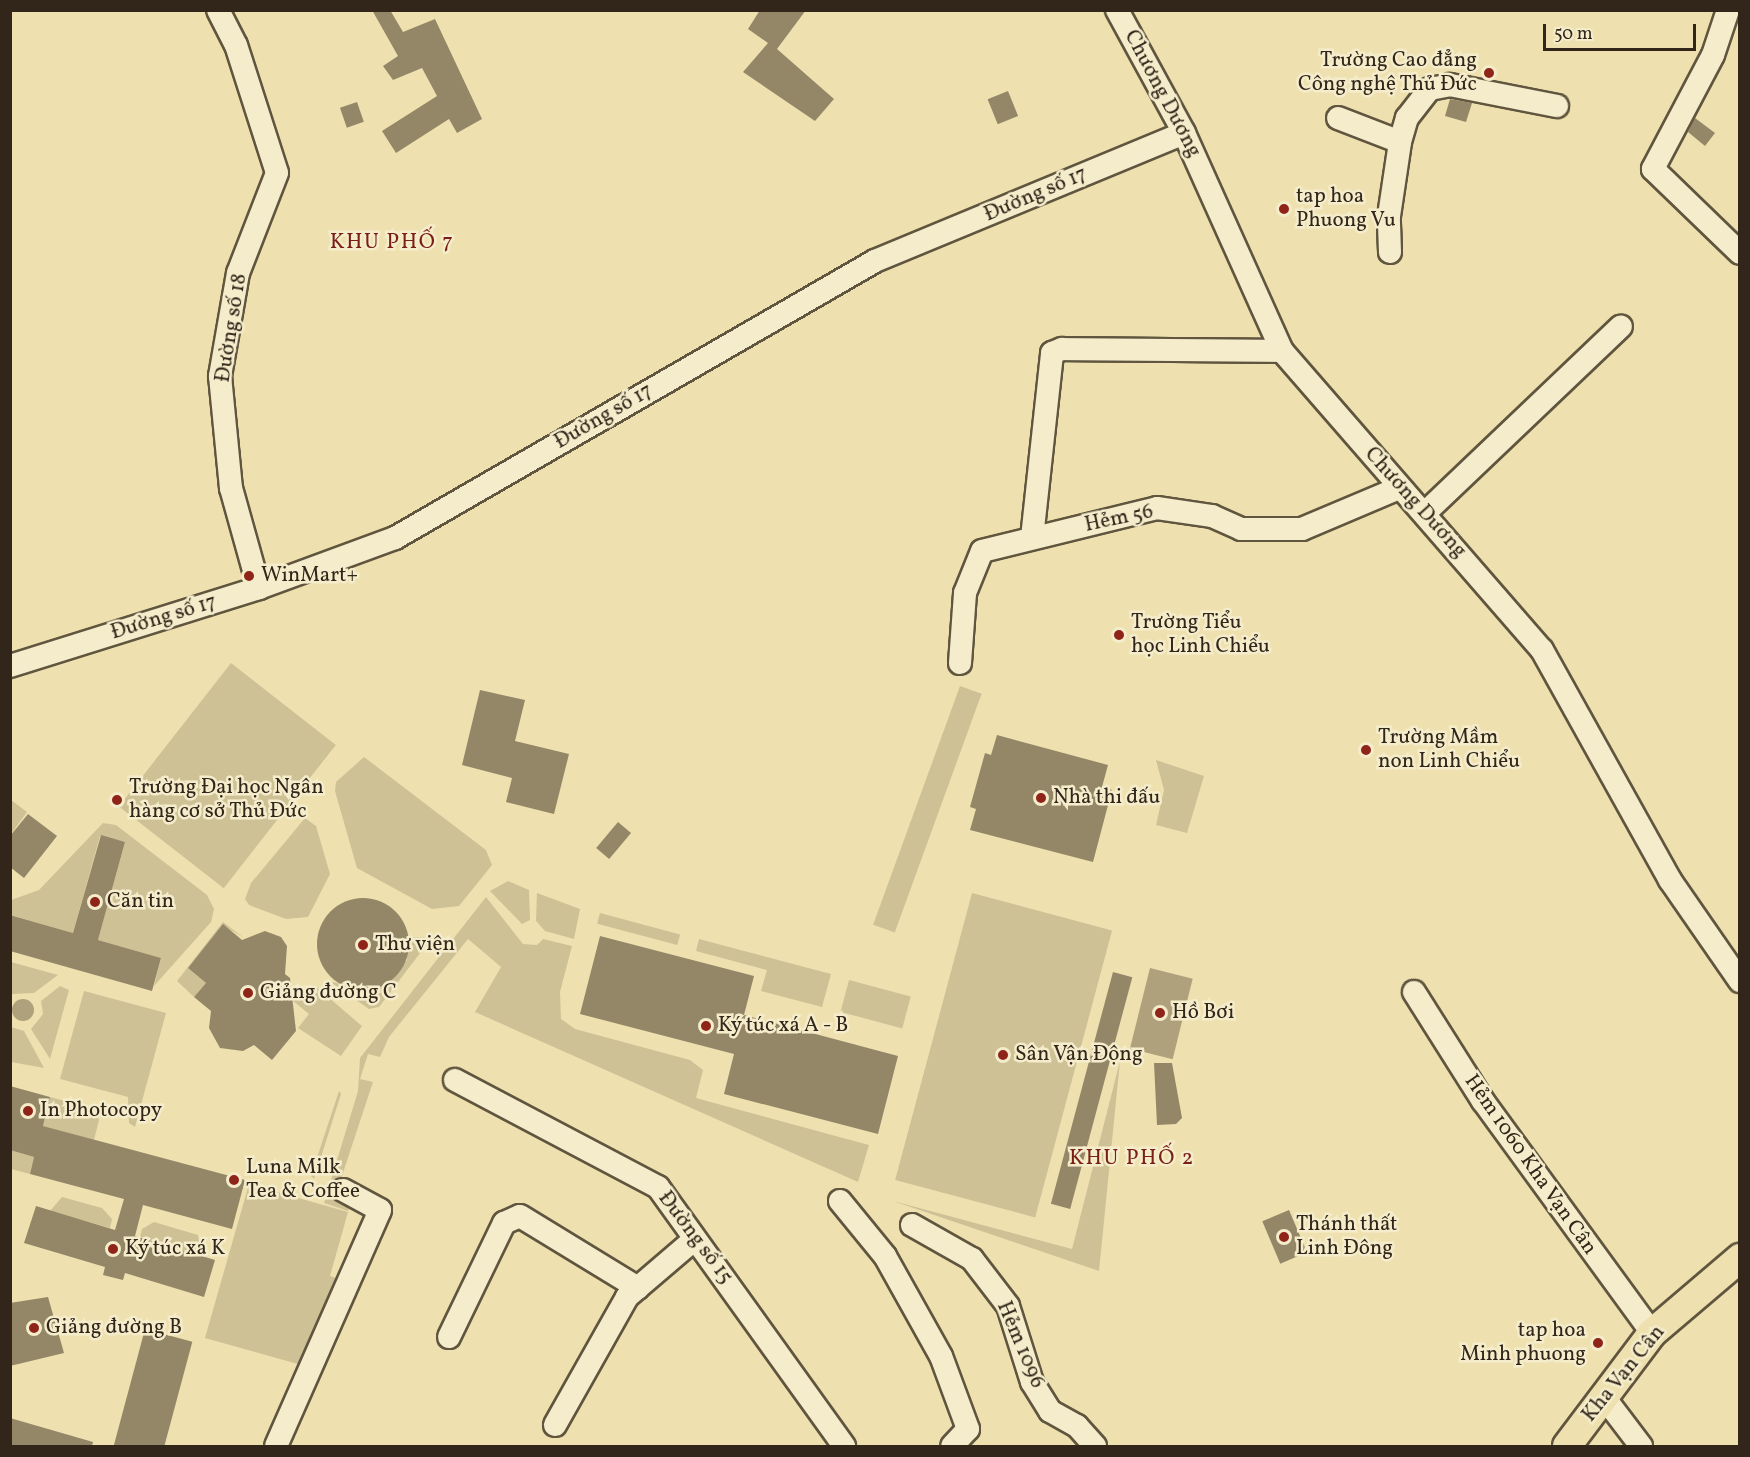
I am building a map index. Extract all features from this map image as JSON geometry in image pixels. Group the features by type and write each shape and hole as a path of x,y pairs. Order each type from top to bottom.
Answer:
{"main road":[{"name":"Kha Vạn Cân","path":"1567,1446 1652,1333 1740,1258"}],"street":[{"name":"Đường số 18","path":"218,10 236,45 278,172 238,273 220,376 231,488 259,588"},
{"name":"Chương Dương","path":"1117,10 1184,133 1282,351 1399,488 1426,512 1542,650 1670,880 1740,981"},
{"path":"1728,10 1713,55 1653,169 1740,253"},
{"path":"1390,252 1389,216 1400,142 1407,118 1430,89 1450,85 1557,106"},
{"path":"1338,118 1400,142"},
{"name":"Đường số 17","path":"10,666 259,588 395,538 875,261 1184,133"},
{"path":"1426,512 1621,326"},
{"path":"1032,538 1052,354 1062,349 1282,351"},
{"name":"Hẻm 56","path":"960,663 965,593 982,551 1157,508 1212,516 1241,529 1302,529 1399,488"},
{"name":"Hẻm 1060 Kha Vạn Cân","path":"1414,992 1484,1101 1652,1333"},
{"name":"Đường số 15","path":"454,1080 658,1187 844,1446"},
{"path":"276,1446 381,1210 343,1190"},
{"path":"840,1201 885,1256 942,1356 968,1429 952,1446"},
{"path":"449,1337 504,1223 520,1216 638,1288"},
{"name":"Hẻm 1096","path":"912,1225 972,1258 1008,1306 1032,1382 1050,1411 1077,1426 1095,1446"},
{"path":"555,1425 587,1361 638,1288 695,1239"},
{"path":"1603,1396 1641,1446"}],"shaded area":[{"path":"231,663 336,745 224,888 119,806"},
{"path":"960,686 982,694 895,933 873,925"},
{"path":"364,757 486,850 492,865 459,906 432,909 357,868 335,791 336,782"},
{"path":"1156,760 1204,776 1187,833 1156,825 1164,790"},
{"path":"11,800 27,812 11,834"},
{"path":"305,818 316,826 330,874 308,917 286,919 249,905 245,899 251,883"},
{"path":"103,823 116,825 207,895 214,909 211,922 154,986 161,958 98,940 125,842 100,836 73,933 11,915 11,900 39,890"},
{"path":"508,881 529,890 530,920 522,924 490,891"},
{"path":"537,893 580,909 574,939 545,931 536,921"},
{"name":"Sân Vận Động","path":"972,893 1112,931 1035,1217 895,1180"},
{"path":"486,897 523,944 537,945 543,939 572,946 560,992 561,1019 575,1029 690,1060 703,1070 696,1098 869,1145 858,1182 475,1012 501,967 468,939 389,1037 380,1057 368,1054 360,1079 373,1082 336,1194 352,1202 348,1211 324,1203 358,1091 360,1058"},
{"path":"600,913 680,934 677,945 597,924"},
{"path":"223,922 244,938 223,925 188,968 206,983 194,997 177,981"},
{"path":"409,937 425,937 427,944 379,1007 369,1009 329,981 363,990 385,985 407,960"},
{"path":"699,939 831,974 822,1007 761,991 767,970 696,951"},
{"path":"10,962 58,975 34,993 11,994"},
{"name":"Hồ Bơi","path":"1150,968 1193,979 1173,1059 1130,1049"},
{"path":"849,980 911,997 902,1028 840,1012"},
{"path":"314,985 362,1026 341,1056 298,1028 309,1014 292,1000"},
{"path":"60,986 69,990 50,1059 31,1029 43,1014 41,1001"},
{"path":"84,991 166,1013 135,1127 129,1123 128,1097 60,1079"},
{"path":"23,999 31,1002 34,1010 31,1018 23,1021 15,1018 12,1010 15,1002"},
{"path":"11,1027 24,1031 44,1068 11,1062"},
{"path":"1120,1061 1099,1271 893,1201 1072,1249"},
{"path":"339,1091 341,1094 314,1179 311,1176"},
{"path":"50,1097 94,1109 99,1120 94,1140 43,1126"},
{"path":"10,1150 34,1157 30,1174 11,1169"},
{"path":"249,1184 348,1212 330,1276 345,1281 328,1319 319,1317 305,1366 205,1338"},
{"path":"62,1197 102,1208 112,1219 110,1228 50,1211"},
{"path":"154,1222 198,1235 201,1255 140,1237 142,1229"}],"building":[{"path":"372,10 390,10 403,32 435,19 482,119 457,133 449,119 396,153 382,131 437,96 422,68 393,80 383,66 398,56"},
{"path":"760,10 806,10 777,49 834,99 815,121 743,72 768,43 748,29"},
{"path":"1008,91 1018,116 998,124 988,99"},
{"path":"1450,99 1472,103 1466,122 1445,116"},
{"path":"357,102 364,122 347,128 340,108"},
{"path":"1695,118 1715,133 1705,146 1688,132"},
{"path":"480,690 525,700 515,741 569,754 554,814 506,802 512,778 462,765"},
{"name":"Nhà thi đấu","path":"997,735 1108,765 1102,787 1112,790 1093,862 970,830 976,809 970,807 985,753 991,755"},
{"path":"28,814 57,836 24,878 10,867 10,836"},
{"path":"618,822 631,833 609,859 596,848"},
{"name":"Căn tin","path":"101,835 125,842 98,940 161,958 152,991 10,951 10,915 73,933"},
{"name":"Thư viện","path":"363,898 381,902 396,911 405,926 409,944 405,962 396,977 381,986 363,990 345,986 330,977 321,962 317,944 321,926 330,911 345,902"},
{"name":"Giảng đường C","path":"223,924 242,940 265,931 281,937 287,946 285,974 290,978 296,1031 272,1060 254,1045 243,1051 220,1048 209,1028 211,1011 194,997 206,983 188,968"},
{"name":"Ký túc xá A - B","path":"600,936 754,976 744,1015 898,1056 878,1134 724,1094 734,1054 580,1014"},
{"path":"1113,972 1132,977 1070,1209 1051,1204"},
{"path":"1154,1063 1172,1063 1182,1118 1176,1124 1157,1125"},
{"path":"10,1086 50,1097 43,1126 245,1180 232,1229 143,1205 135,1236 215,1260 204,1297 125,1273 123,1280 103,1275 105,1267 24,1243 36,1206 115,1230 124,1199 30,1174 34,1157 10,1150"},
{"name":"Thánh thất Linh Đông","path":"1289,1210 1307,1252 1280,1264 1262,1221"},
{"name":"Giảng đường B","path":"48,1297 64,1353 10,1366 10,1303"},
{"path":"145,1329 192,1342 164,1446 114,1446"},
{"path":"10,1418 93,1442 92,1446 10,1446"}],"place":[{"name":"Trường Cao đẳng Công nghệ Thủ Đức","path":"1489,73"},
{"name":"tap hoa Phuong Vu","path":"1284,209"},
{"name":"WinMart+","path":"249,576"},
{"name":"Trường Tiểu học Linh Chiểu","path":"1119,635"},
{"name":"Trường Mầm non Linh Chiểu","path":"1366,750"},
{"name":"Nhà thi đấu","path":"1041,798"},
{"name":"Trường Đại học Ngân hàng cơ sở Thủ Đức","path":"117,800"},
{"name":"Căn tin","path":"95,902"},
{"name":"Thư viện","path":"363,945"},
{"name":"Giảng đường C","path":"248,993"},
{"name":"Hồ Bơi","path":"1160,1013"},
{"name":"Ký túc xá A - B","path":"706,1026"},
{"name":"Sân Vận Động","path":"1003,1055"},
{"name":"In Photocopy","path":"28,1111"},
{"name":"Luna Milk Tea & Coffee","path":"234,1180"},
{"name":"Thánh thất Linh Đông","path":"1284,1237"},
{"name":"Ký túc xá K","path":"113,1249"},
{"name":"Giảng đường B","path":"34,1328"},
{"name":"tap hoa Minh phuong","path":"1598,1343"}],"district":[{"name":"KHU PHỐ 7","path":"392,243"},
{"name":"KHU PHỐ 2","path":"1132,1159"}]}
